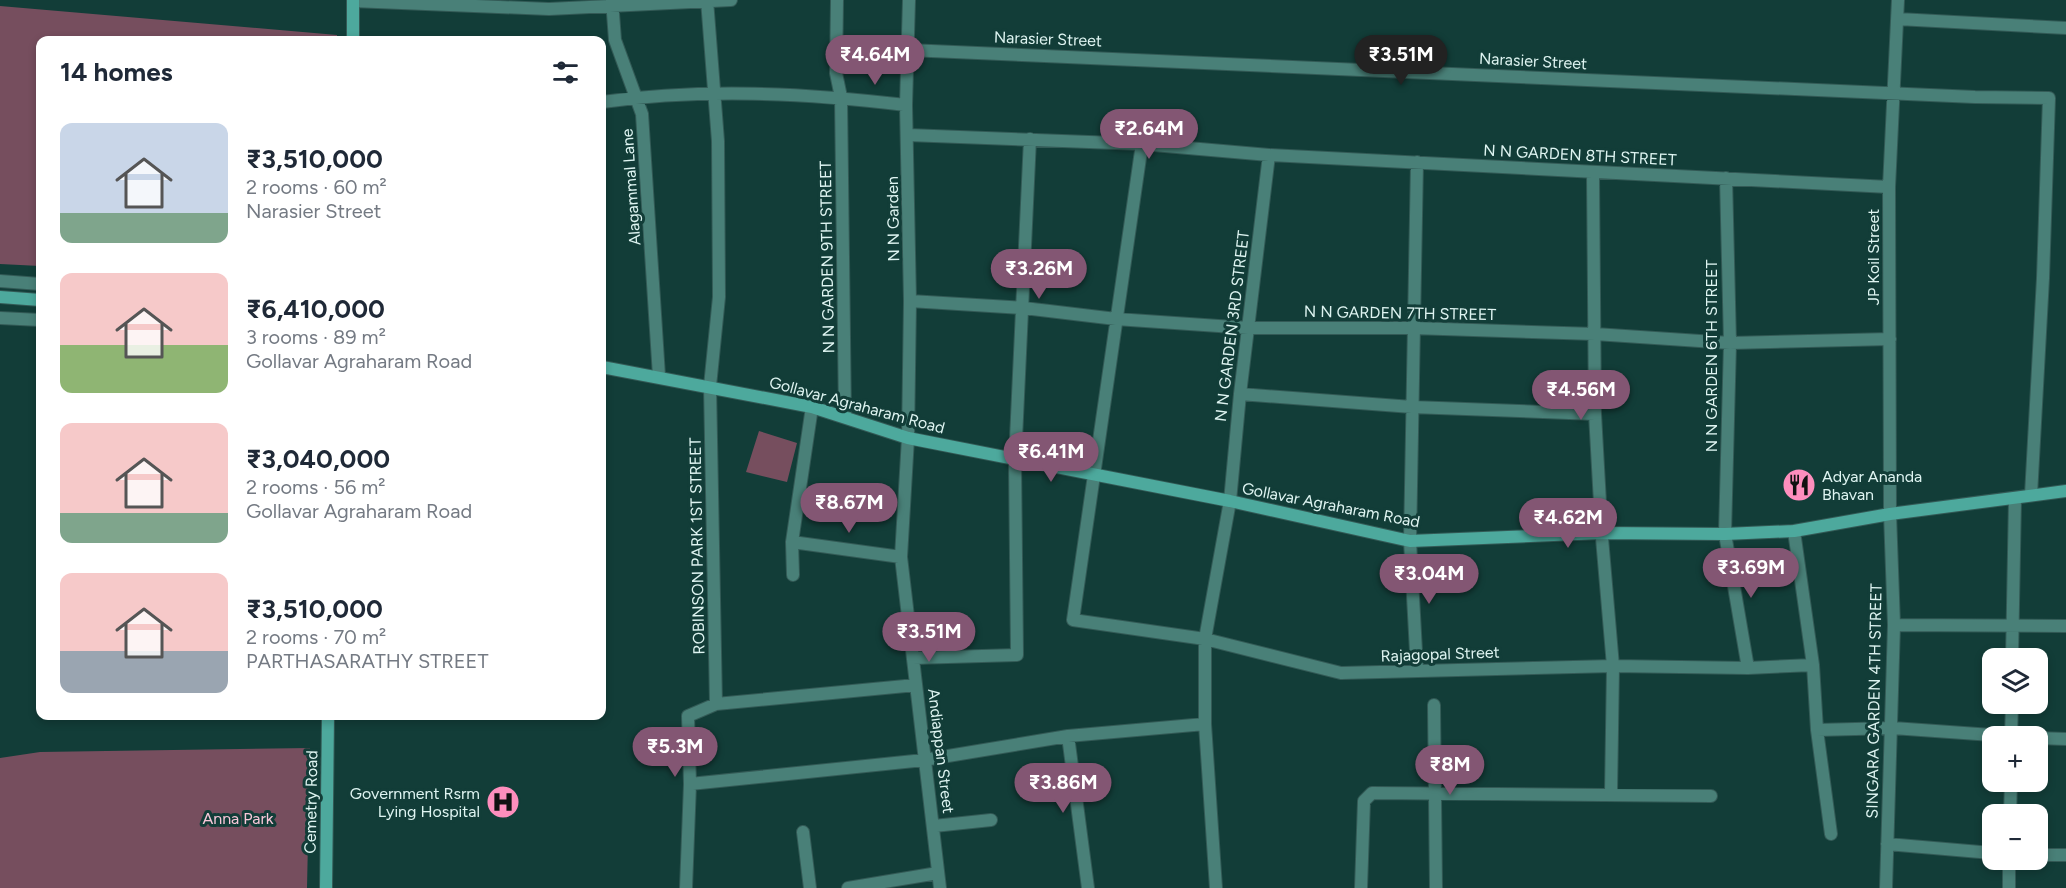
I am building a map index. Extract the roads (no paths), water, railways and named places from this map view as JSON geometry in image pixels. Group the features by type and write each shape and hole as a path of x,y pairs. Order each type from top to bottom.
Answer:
{"street":[{"path":"353,36 353,1 549,9 612,3 731,0"},
{"name":"N N GARDEN 9TH STREET","path":"837,0 836,73 841,97 845,416"},
{"name":"N N Garden","path":"908,438 910,301 906,105 909,0"},
{"name":"JP Koil Street","path":"1890,514 1889,187 1898,0"},
{"name":"ROBINSON PARK 1ST STREET","path":"707,1 716,92 719,297 710,386 716,704"},
{"name":"Alagammal Lane","path":"612,3 615,40 634,98 642,114 659,376"},
{"path":"1898,19 2066,28"},
{"name":"Narasier Street","path":"908,51 2049,98 2043,278 2031,495"},
{"path":"606,102 716,92 841,97 906,105"},
{"name":"N N GARDEN 8TH STREET","path":"908,135 1142,144 1269,155 1593,174 1726,178 1889,187"},
{"path":"913,658 1017,655 1015,460 1024,308 1030,139"},
{"path":"1093,476 1142,144"},
{"name":"N N GARDEN 3RD STREET","path":"1216,888 1205,724 1205,639 1230,501 1240,394 1269,155"},
{"path":"1417,162 1410,541 1417,670"},
{"path":"1593,174 1595,414 1601,533 1613,666 1611,794"},
{"name":"N N GARDEN 6TH STREET","path":"1726,178 1730,343 1725,534 1748,668"},
{"path":"0,280 36,284"},
{"path":"0,297 36,300"},
{"name":"N N GARDEN 7TH STREET","path":"910,301 1024,308 1116,319 1248,327 1413,328 1595,334 1730,343 1890,339"},
{"path":"0,318 36,320"},
{"name":"Gollavar Agraharam Road","path":"606,368 812,407 908,438 1230,501 1410,541 1601,533 1725,534 1794,531 1890,514 2066,491"},
{"path":"1240,394 1412,407 1595,414"},
{"path":"793,575 792,542 812,407"},
{"name":"Andiappan Street","path":"908,438 901,557 940,888"},
{"name":"Rajagopal Street","path":"1093,476 1074,620 1205,639 1341,673 1613,666 1748,668 1814,665"},
{"path":"2012,648 2014,499"},
{"name":"SINGARA GARDEN 4TH STREET","path":"1886,888 1893,728 1894,625 1890,514"},
{"path":"1794,531 1814,665 1817,730 1831,834"},
{"path":"792,542 901,557"},
{"path":"1894,625 2066,626"},
{"path":"686,888 690,784 688,716 716,704 916,685"},
{"path":"1434,705 1436,888"},
{"name":"Cemetry Road","path":"326,888 328,720"},
{"path":"690,784 924,760 1068,736 1205,724"},
{"path":"1817,730 1893,728 1982,734"},
{"path":"1068,736 1089,888"},
{"path":"2048,738 2066,739"},
{"path":"1361,888 1364,801 1372,792 1712,796"},
{"path":"934,826 991,820"},
{"path":"804,832 810,888"},
{"path":"1887,844 1982,852"},
{"path":"2048,855 2066,855"},
{"path":"2009,870 2009,888"},
{"path":"849,888 938,873"}],"place":[{"name":"Adyar Ananda Bhavan","path":"1799,485"},
{"name":"Government Rsrm Lying Hospital","path":"503,802"}],"park label":[{"name":"Anna Park","path":"238,818"}]}
